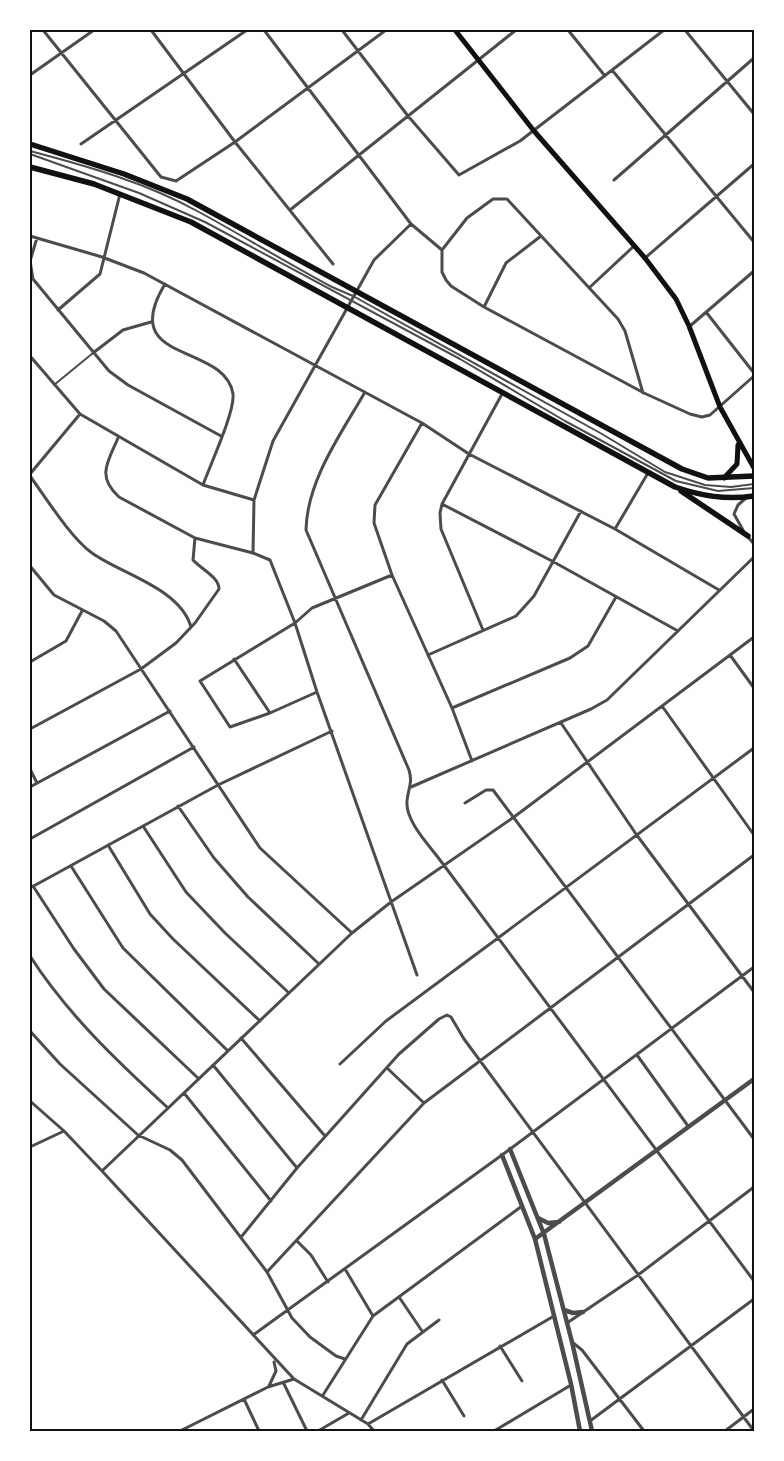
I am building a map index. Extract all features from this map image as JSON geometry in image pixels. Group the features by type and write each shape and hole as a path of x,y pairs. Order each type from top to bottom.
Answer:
{"main road":[{"path":"455,30 534,131 645,258 676,299 689,326 720,407 754,468"},
{"path":"30,144 124,174 187,199 354,295 665,460 698,475 723,478 754,476"},
{"path":"30,167 120,193 162,209 225,239 502,394 675,487 748,536"},
{"path":"723,478 737,464 738,442"},
{"path":"675,487 712,497 754,496"}],"street":[{"path":"43,30 161,177 176,182 235,142 386,30"},
{"path":"30,76 94,30"},
{"path":"151,30 235,142 334,264"},
{"path":"81,144 116,123 184,73 248,30"},
{"path":"264,30 411,224 442,250"},
{"path":"342,30 408,116 459,176 534,131 664,30"},
{"path":"290,210 516,30"},
{"path":"568,30 605,76"},
{"path":"685,30 754,114"},
{"path":"614,180 754,58"},
{"path":"612,70 754,242"},
{"path":"645,258 754,164"},
{"path":"58,310 100,274 102,258 120,193"},
{"path":"644,393 625,331 618,319 507,199 493,199 467,218 442,250 442,272 446,280 451,286 484,308 644,393 690,414 702,417 710,415 720,407 754,375 706,312"},
{"path":"253,553 254,500 273,441 374,260 411,224"},
{"path":"30,236 144,273 422,423 469,454 615,529 719,590"},
{"path":"484,308 506,263 541,236"},
{"path":"37,238 30,261 30,271 33,279 109,371 128,385 221,436"},
{"path":"589,288 634,246"},
{"path":"689,326 754,271"},
{"path":"165,284 154,302 151,322 156,334 165,343 213,368 226,379 233,393 232,408 203,485"},
{"path":"93,353 123,330 151,322"},
{"path":"30,356 80,414 118,438 203,485 254,500"},
{"path":"366,392 315,483 307,513 306,530 407,766 411,787 407,801 413,823 754,1281"},
{"path":"483,630 441,529 440,513 442,504 502,394"},
{"path":"80,414 30,475 80,542 92,554 146,580 182,610 191,627"},
{"path":"422,423 375,505 374,523 392,575 452,708 472,761"},
{"path":"118,438 106,467 105,478 111,490 119,497 195,538 253,553 270,560 295,623 317,692 417,975"},
{"path":"615,529 648,474"},
{"path":"746,497 738,505 734,514 738,524 754,544"},
{"path":"442,504 552,561 678,631"},
{"path":"428,655 516,616 526,607 582,511"},
{"path":"30,729 140,669 176,643 191,627 219,589 215,579 194,560 195,538"},
{"path":"411,787 592,710 607,700 754,557"},
{"path":"30,566 54,595 104,621 116,631 260,848 352,933"},
{"path":"317,692 270,714 230,727 200,681 295,623 312,608 392,575"},
{"path":"452,708 570,658 588,646 616,597"},
{"path":"30,662 66,641 82,611"},
{"path":"102,1171 352,933 391,902 514,817 754,638"},
{"path":"730,655 754,688"},
{"path":"234,659 270,714"},
{"path":"662,706 754,835"},
{"path":"30,787 170,711"},
{"path":"561,723 636,834 754,992"},
{"path":"198,1079 104,988 74,950 31,887 218,785 332,731"},
{"path":"30,838 194,747"},
{"path":"340,1064 386,1021 754,748"},
{"path":"30,769 38,783"},
{"path":"465,802 490,788 566,886 754,1139"},
{"path":"178,806 214,858 248,898 319,964"},
{"path":"143,826 186,892 225,933 289,993"},
{"path":"108,845 150,914 173,939 260,1021"},
{"path":"267,1272 424,1103 754,855"},
{"path":"71,866 123,948 228,1051"},
{"path":"30,956 50,987 79,1022 168,1108"},
{"path":"253,1335 502,1155 754,967"},
{"path":"242,1236 297,1168 387,1068 439,1019 447,1015 454,1020 464,1039 754,1431"},
{"path":"30,1032 60,1064 138,1135 170,1150 182,1160 242,1236 267,1272 292,1318 310,1336 336,1356 345,1359"},
{"path":"241,1038 325,1136"},
{"path":"637,1055 688,1126"},
{"path":"213,1066 297,1168"},
{"path":"387,1068 424,1103"},
{"path":"535,1239 724,1099 754,1079"},
{"path":"184,1093 271,1201"},
{"path":"30,1101 64,1131 102,1171 294,1379 368,1424 374,1431"},
{"path":"30,1147 64,1131"},
{"path":"510,1149 544,1234 572,1342 591,1431"},
{"path":"502,1155 535,1239 571,1384 580,1431"},
{"path":"567,1323 638,1275 754,1187"},
{"path":"323,1396 373,1316 522,1206"},
{"path":"537,1218 548,1223 560,1222"},
{"path":"297,1241 311,1255 328,1282"},
{"path":"345,1269 373,1316"},
{"path":"399,1297 422,1331"},
{"path":"590,1421 754,1299"},
{"path":"564,1310 573,1313 583,1312"},
{"path":"368,1424 554,1315"},
{"path":"360,1420 407,1344 439,1320"},
{"path":"572,1342 582,1350 644,1431"},
{"path":"500,1346 522,1381"},
{"path":"268,1387 276,1371 273,1358"},
{"path":"180,1431 268,1387 284,1384 294,1379"},
{"path":"442,1380 464,1416"},
{"path":"284,1384 307,1431"},
{"path":"494,1431 571,1384"},
{"path":"244,1399 259,1431"},
{"path":"725,1431 754,1409"},
{"path":"318,1431 348,1413"}],"lane":[{"path":"30,153 85,167 198,211 323,283 354,295 665,476 696,487 718,491 754,488"},
{"path":"30,153 116,184 178,210 354,295 602,434 665,472 705,485 731,487 754,484"},
{"path":"54,385 93,353"}]}
